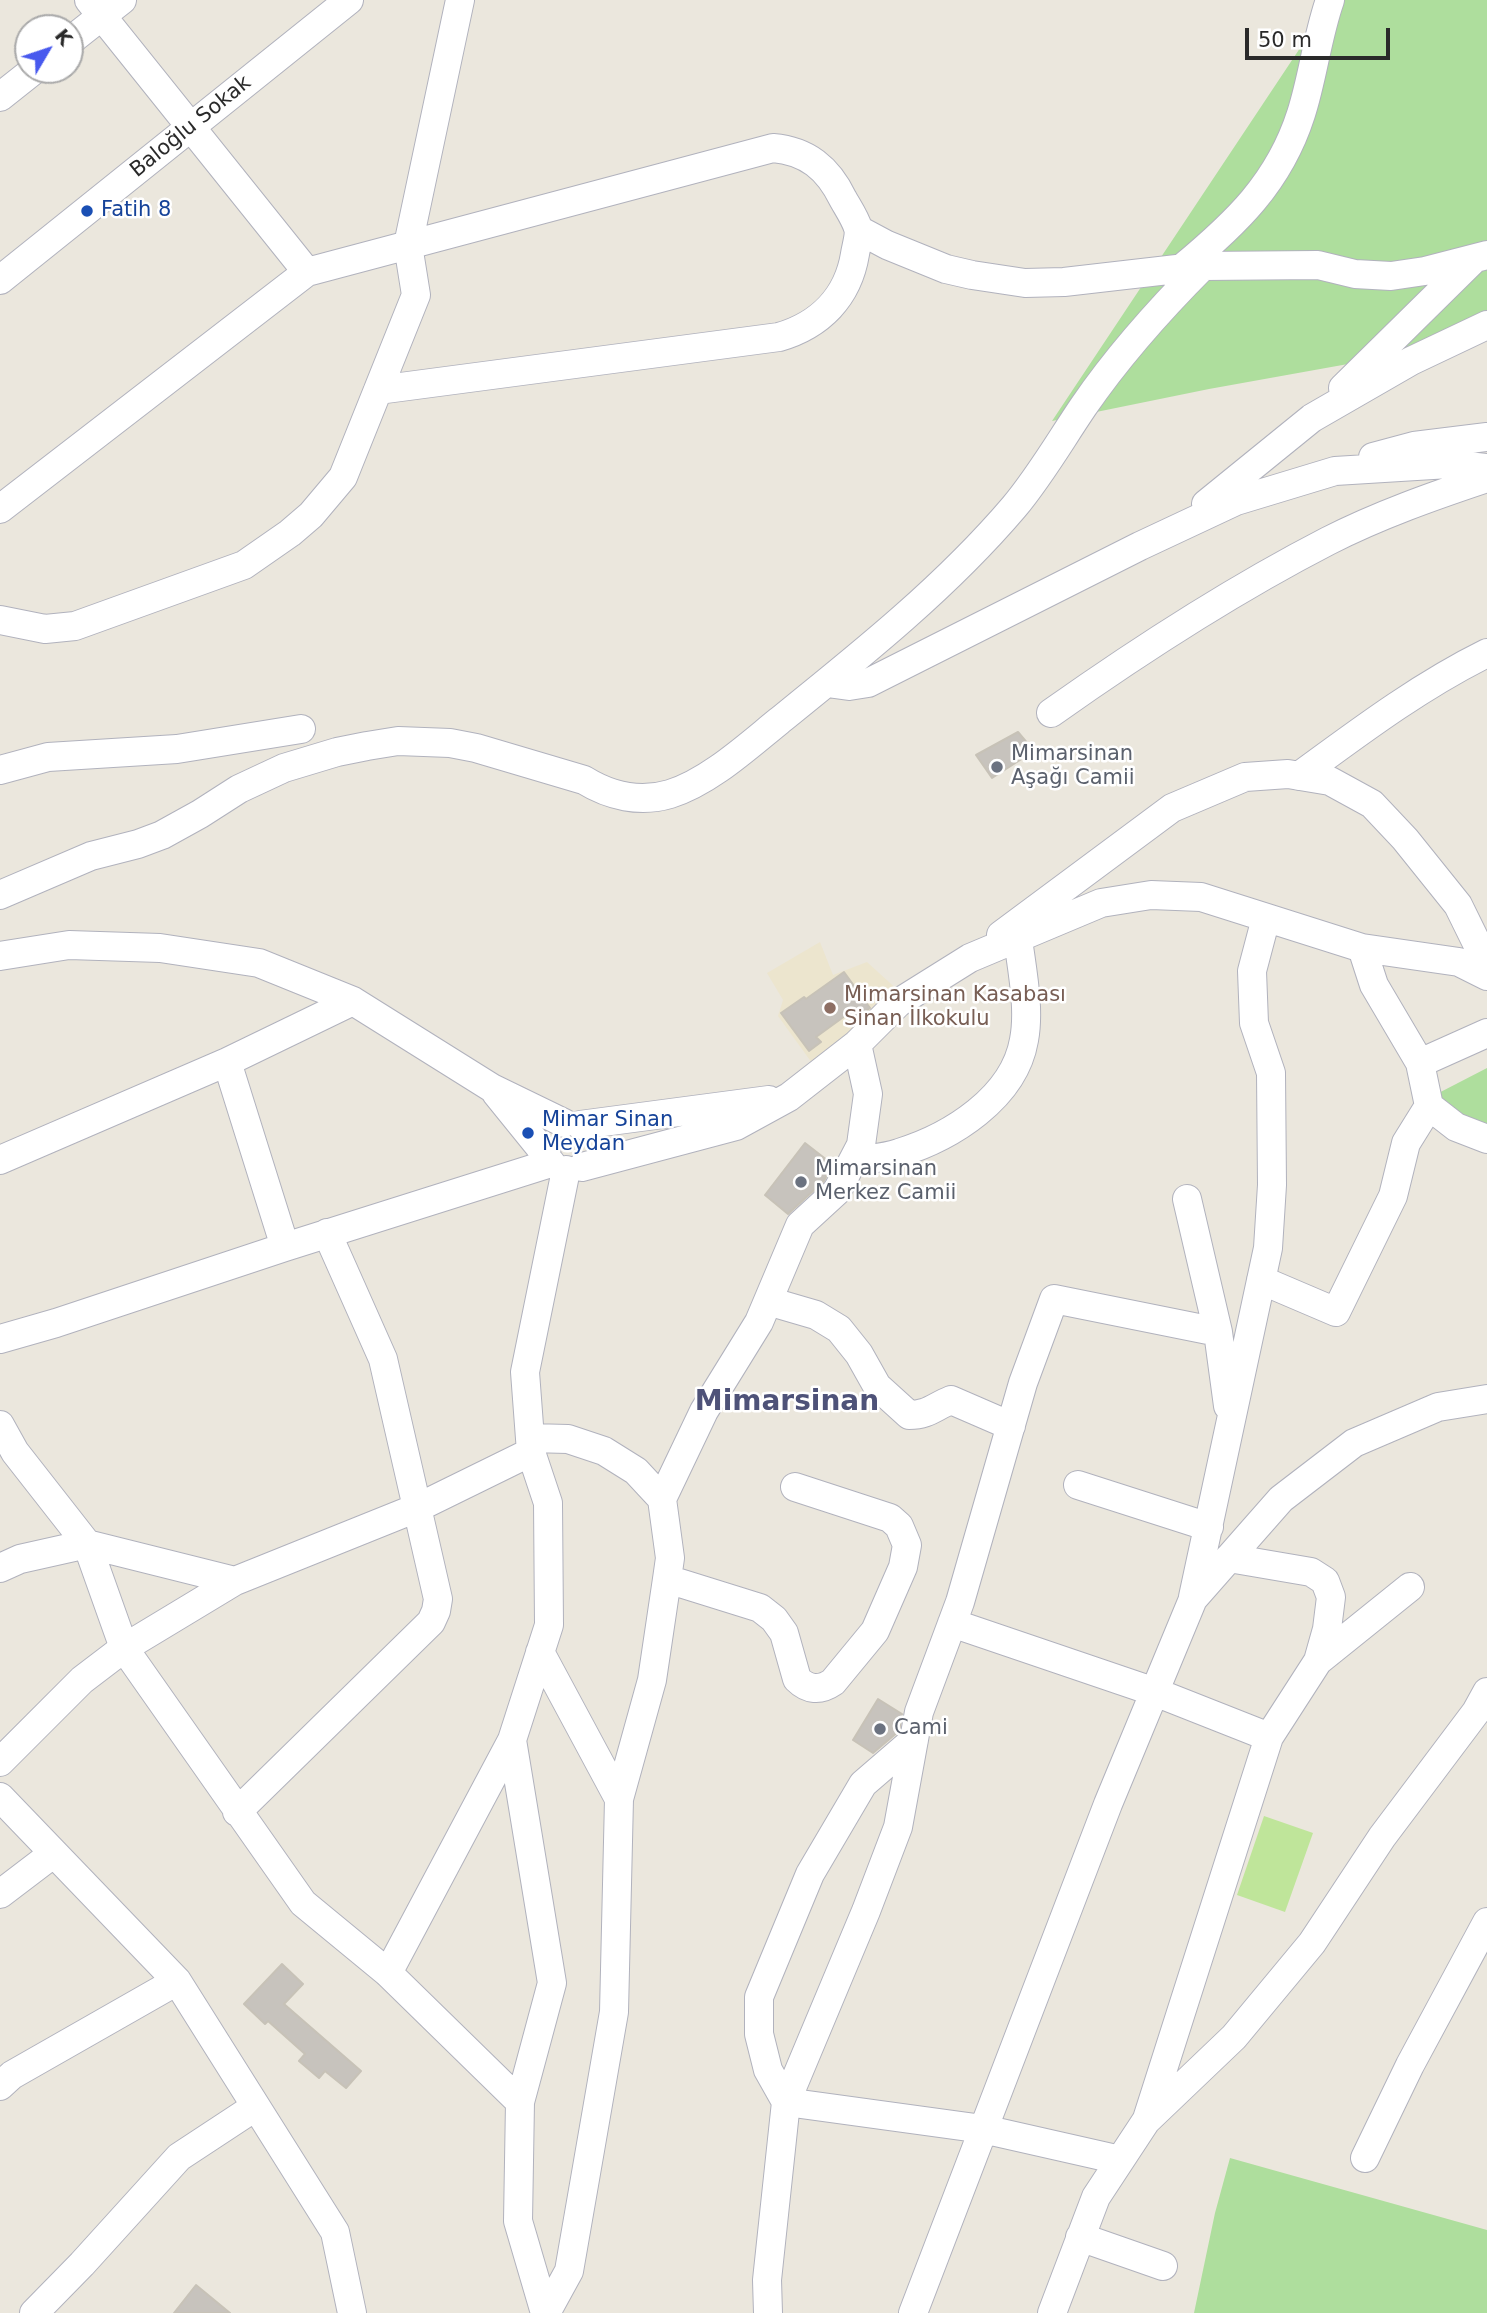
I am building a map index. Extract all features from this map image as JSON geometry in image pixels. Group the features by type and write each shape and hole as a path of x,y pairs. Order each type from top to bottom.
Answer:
{"street":[{"name":"Baloğlu Sokak","path":"0,280 349,0"},
{"path":"0,620 44,629 75,626 244,565 290,533 311,514 343,477 416,295 408,245 460,0"},
{"path":"0,895 90,856 162,835 239,789 284,768 337,752 382,743 424,741 476,748 584,780 612,794 644,798 671,794 724,764 827,683 968,557 1038,476 1117,361 1170,299 1192,267 1260,194 1278,169 1301,113 1330,0"},
{"path":"84,26 104,5 191,128 307,272"},
{"path":"0,97 16,84"},
{"path":"0,509 307,272 773,148 800,153 824,168 839,190 859,230 916,258 946,269 999,280 1054,283 1192,267 1318,265 1355,274 1391,276 1425,271 1481,256"},
{"path":"378,390 765,339 793,333 820,318 837,299 850,275 859,230"},
{"path":"1174,530 1312,418 1481,256"},
{"path":"1312,418 1411,361 1487,325"},
{"path":"827,683 849,686 868,683 1236,501 1414,446 1487,437"},
{"path":"1335,471 1449,464 1487,468"},
{"path":"1051,713 1141,650 1234,593 1329,540 1418,501 1487,478"},
{"path":"1299,776 1382,716 1487,653"},
{"path":"0,770 48,757 177,749 301,729"},
{"path":"561,1164 736,1126 789,1097 857,1044 898,1003 970,958 1172,808 1245,778 1288,774 1330,781 1372,804 1405,839 1458,905 1487,964"},
{"path":"970,958 1101,903 1151,895 1200,897 1362,948 1459,962 1487,976"},
{"path":"913,2313 1108,1804 1193,1599 1268,1248 1272,1185 1271,1073 1254,1023 1252,971 1266,918"},
{"path":"852,1162 898,1154 940,1137 978,1112 999,1092 1015,1068 1024,1040 1025,989 1018,939"},
{"path":"0,956 69,945 160,948 260,963 353,1001 492,1088 572,1124 591,1138 593,1146 592,1154 327,1233 0,1339"},
{"path":"1362,948 1374,985 1420,1063 1429,1106 1456,1127 1487,1139"},
{"path":"0,1160 227,1062 353,1001"},
{"path":"1420,1063 1487,1033"},
{"path":"545,2313 569,2271 614,2012 619,1799 652,1680 667,1579 670,1558 662,1499 704,1411 759,1322 800,1225 837,1191 861,1145 868,1094 857,1044"},
{"path":"227,1062 285,1247"},
{"path":"492,1088 561,1164"},
{"path":"388,1973 512,1740 549,1625 548,1503 531,1445 525,1372 561,1164 546,1139 550,1132 572,1124 789,1097"},
{"path":"1261,1280 1336,1312 1393,1196 1406,1143 1429,1106"},
{"path":"1187,1199 1218,1332 1231,1426"},
{"path":"237,1812 431,1622 438,1600 419,1507 383,1359 327,1233"},
{"path":"768,2313 767,2280 786,2102 898,1827 919,1712 952,1623 1023,1383 1054,1299 1218,1332"},
{"path":"768,1301 816,1315 839,1329 859,1354 877,1386 909,1415 925,1415 937,1405 951,1400 1011,1426"},
{"path":"1193,1599 1281,1499 1354,1443 1438,1407 1487,1398"},
{"path":"0,1425 15,1452 87,1544 124,1648 303,1903 388,1973 520,2102"},
{"path":"0,1762 82,1680 124,1648 236,1581 419,1507 531,1445 568,1439 604,1451 636,1471 662,1499"},
{"path":"1078,1485 1209,1527"},
{"path":"667,1579 760,1608 774,1619 784,1633 797,1679 810,1688 818,1689 833,1682 875,1631 903,1567 908,1545 899,1526 890,1518 795,1487"},
{"path":"0,1568 20,1559 87,1544 236,1581"},
{"path":"1146,2121 1269,1737 1318,1661 1327,1629 1331,1597 1325,1581 1311,1572 1229,1558"},
{"path":"1318,1661 1410,1587"},
{"path":"952,1623 1155,1692 1269,1737"},
{"path":"540,1652 619,1799"},
{"path":"1052,2313 1096,2197 1146,2121 1234,2037 1312,1943 1382,1837 1476,1712 1487,1692"},
{"path":"512,1740 552,1983 520,2102 518,2221 545,2313"},
{"path":"786,2102 768,2070 759,2034 759,1997 810,1874 863,1784 914,1740"},
{"path":"0,1797 177,1981 335,2232 352,2313"},
{"path":"0,1894 54,1853"},
{"path":"1365,2158 1410,2065 1487,1922"},
{"path":"0,2086 12,2075 177,1981"},
{"path":"786,2102 983,2129 1120,2160"},
{"path":"44,2310 179,2157 256,2107"},
{"path":"1080,2237 1163,2266"}],"shaded area":[{"name":"Mimarsinan Kasabası Sinan İlkokulu","path":"820,942 833,975 867,962 900,992 812,1063 778,1016 783,1000 767,973"}],"green space":[{"path":"1332,0 1487,0 1487,339 1209,389 1052,421"},
{"path":"1487,1068 1487,1154 1465,1140 1427,1099"},
{"path":"1264,1816 1313,1833 1285,1912 1237,1895"},
{"path":"1230,2158 1487,2230 1487,2313 1194,2313 1215,2213"}],"building":[{"name":"Mimarsinan Aşağı Camii","path":"1018,732 1034,751 992,778 976,755"},
{"path":"844,972 870,1008 854,1020 849,1013 816,1037 821,1042 809,1051 781,1013"},
{"name":"Mimarsinan Merkez Camii","path":"805,1143 832,1164 824,1181 788,1214 765,1195"},
{"name":"Cami","path":"878,1699 902,1714 899,1731 873,1753 853,1740"},
{"path":"282,1964 303,1984 284,2004 361,2071 346,2088 325,2071 319,2078 299,2061 305,2054 268,2021 265,2024 244,2004"},
{"path":"196,2285 230,2313 174,2313"}],"place":[{"name":"Fatih 8","path":"87,211"},
{"name":"Mimarsinan Aşağı Camii","path":"997,767"},
{"name":"Mimarsinan Kasabası Sinan İlkokulu","path":"830,1008"},
{"name":"Mimar Sinan Meydan","path":"528,1133"},
{"name":"Mimarsinan Merkez Camii","path":"801,1182"},
{"name":"Cami","path":"880,1729"}],"district":[{"name":"Mimarsinan","path":"787,1403"}]}
